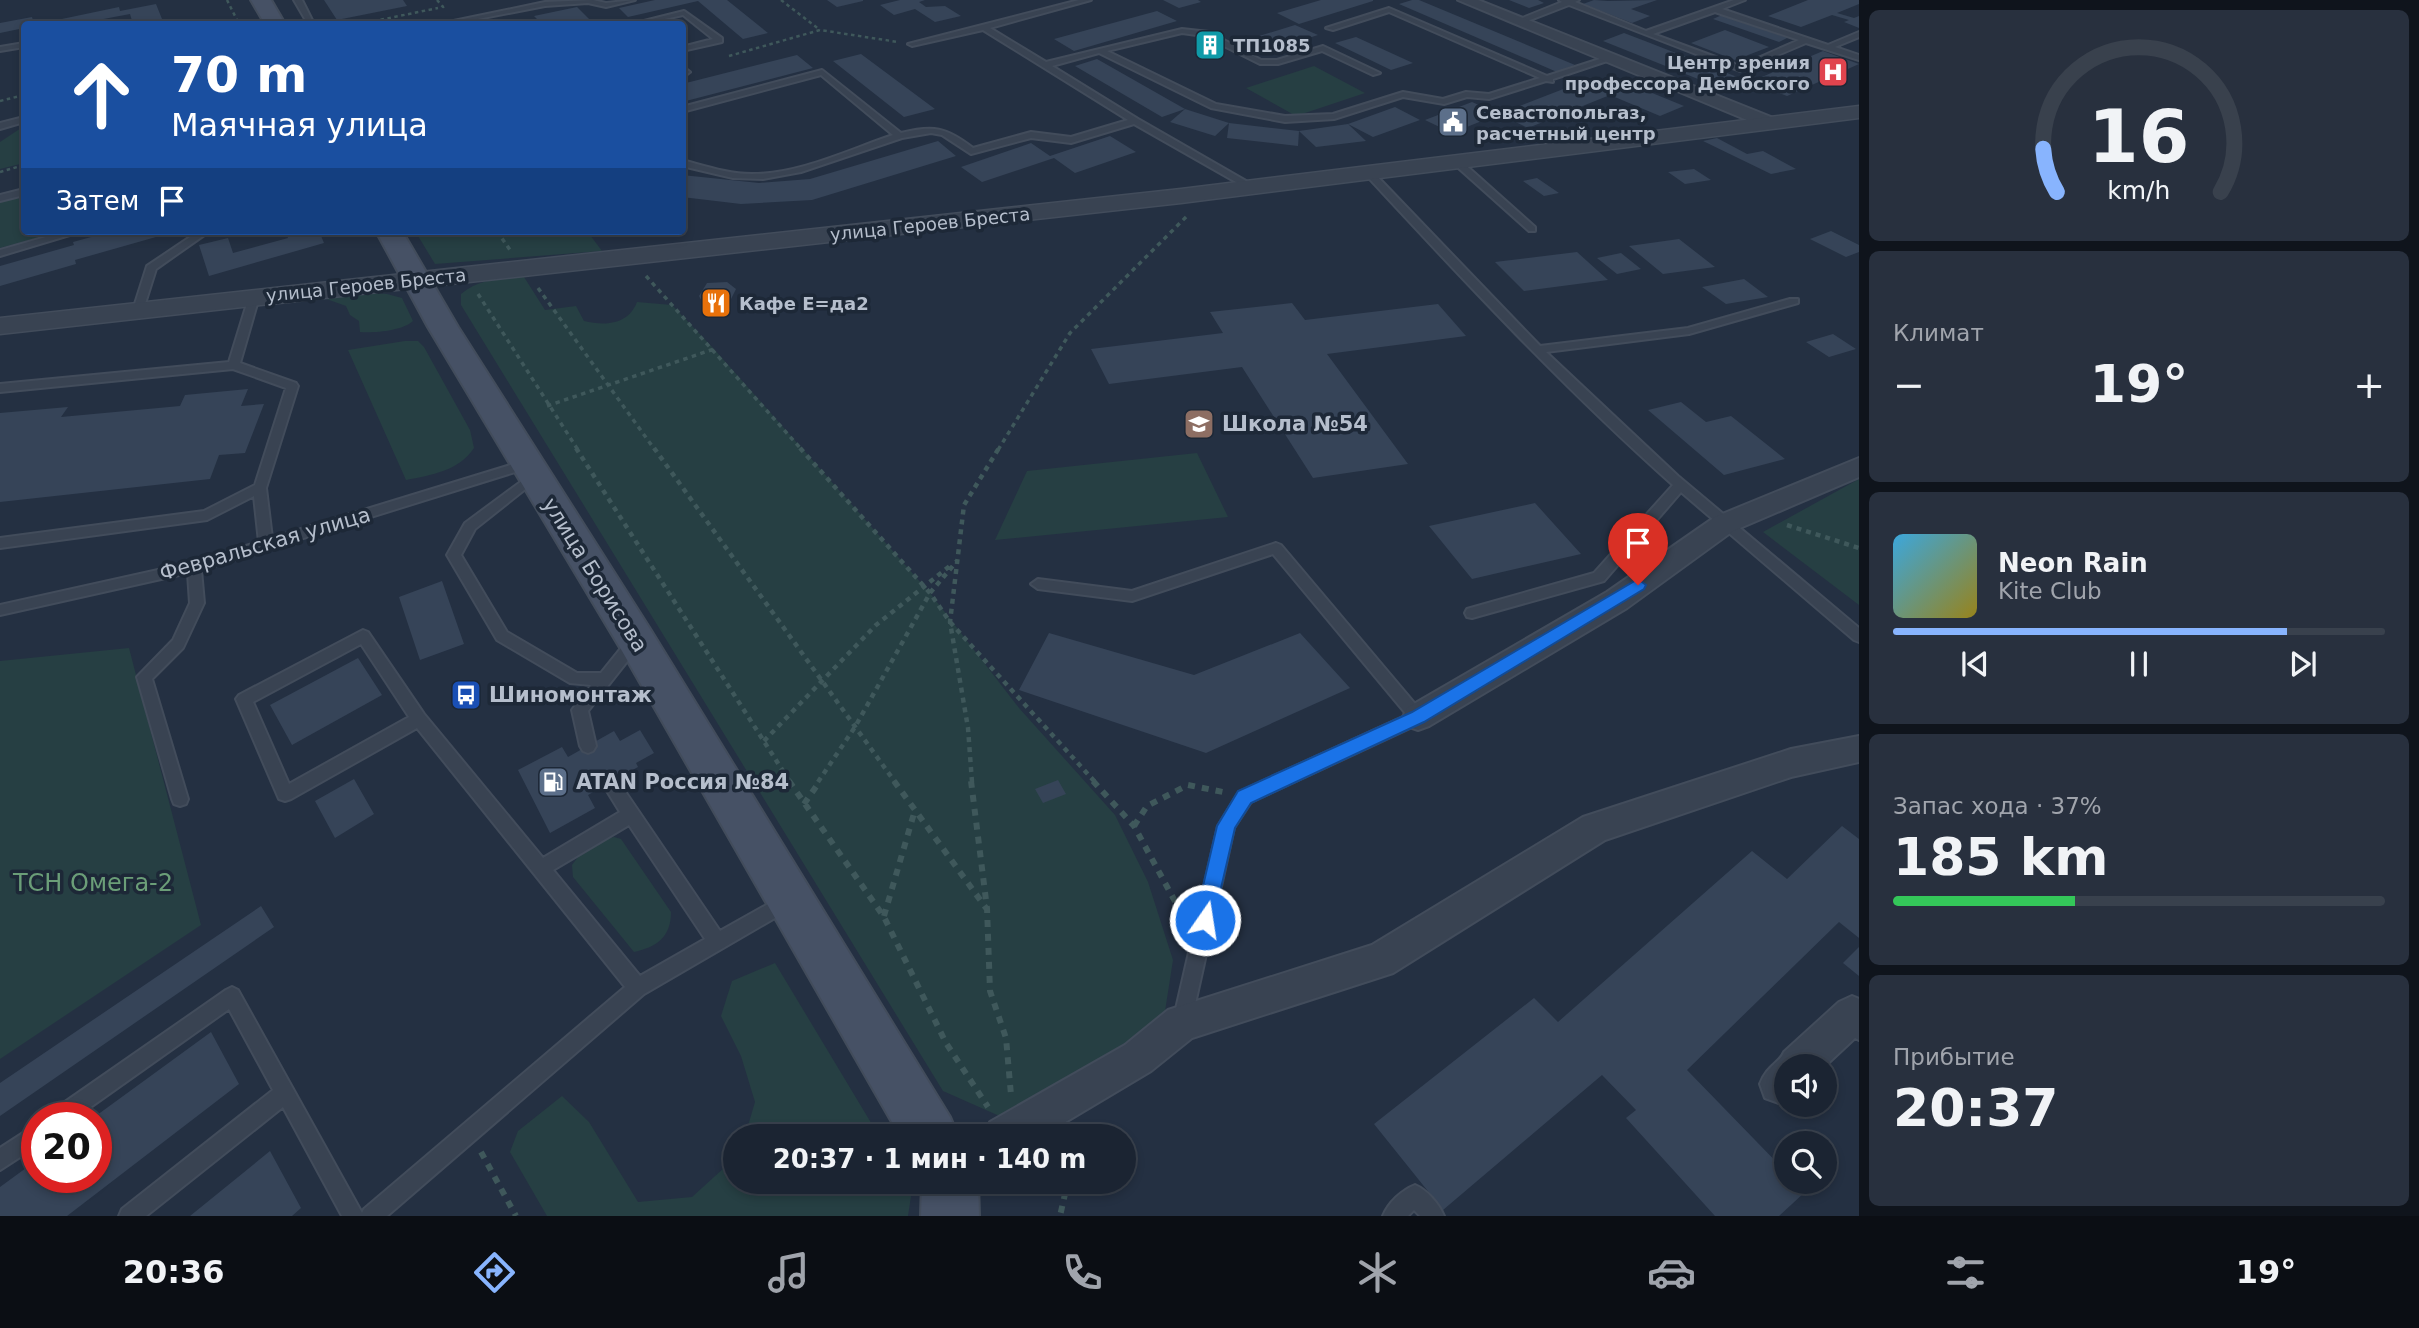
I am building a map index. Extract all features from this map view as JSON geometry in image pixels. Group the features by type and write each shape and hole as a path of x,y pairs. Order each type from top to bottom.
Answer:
{"main road":[{"path":"261,0 273,21"},
{"name":"улица Борисова","path":"391,235 443,327 636,640 924,1124"},
{"path":"950,1194 950,1216"}],"street":[{"path":"1465,0 1770,123"},
{"name":"улица Героев Бреста","path":"0,326 1181,196 1859,112"},
{"path":"1418,717 1617,600 1724,524 1859,467"},
{"path":"1001,1124 1138,1058 1181,1023 1380,960 1595,828 1791,763 1859,748"},
{"path":"1810,1054 1852,1015 1859,1021"},
{"path":"965,1194 978,1216"}],"lane":[{"path":"298,0 309,21"},
{"path":"458,21 545,4 588,1 606,5 631,0"},
{"path":"1057,0 1068,6"},
{"path":"912,44 1087,0"},
{"path":"1646,34 1741,0"},
{"path":"1519,21 1561,8 1570,1 1646,34 1740,69 1806,40"},
{"path":"1714,9 1859,58"},
{"path":"1330,28 1389,10 1550,80"},
{"path":"648,21 684,13 719,40 686,48"},
{"path":"984,27 1135,121 1250,187"},
{"path":"1046,65 1182,31 1206,34 1261,62 1278,62 1323,48 1377,73"},
{"path":"1829,47 1859,34"},
{"path":"0,49 21,46"},
{"path":"1100,50 1214,106 1285,119 1334,116 1403,94 1444,102 1466,94 1489,97 1550,80 1609,59"},
{"path":"686,109 822,72 899,136"},
{"path":"0,126 21,121"},
{"path":"686,164 707,170 760,176 786,172 923,130 946,131 971,151 1031,135 1071,140 1135,121"},
{"path":"1457,162 1532,229"},
{"path":"1369,173 1537,350 1724,524 1859,636"},
{"path":"0,198 21,193"},
{"path":"0,253 64,235"},
{"path":"138,310 151,268 199,235"},
{"path":"234,365 254,297"},
{"path":"1537,350 1689,331 1794,301"},
{"path":"0,388 234,365 292,386 260,488 266,546"},
{"path":"531,470 470,526 454,555 502,636 575,679 605,679"},
{"name":"Февральская улица","path":"0,610 194,567 531,470"},
{"path":"1472,613 1599,577 1681,484"},
{"path":"0,543 207,515 260,488"},
{"path":"1038,584 1132,596 1276,548 1418,717 1245,797 1226,826 1181,1023"},
{"path":"180,799 144,677 178,644 197,603 194,567"},
{"path":"419,719 285,794 244,699 363,636 419,719 638,988"},
{"path":"588,746 580,710 636,640"},
{"path":"610,783 716,941"},
{"path":"540,869 630,815"},
{"path":"370,1216 638,988 790,899"},
{"path":"82,1102 232,996 353,1216"},
{"path":"129,1216 285,1093"},
{"path":"0,1160 21,1145"},
{"path":"1393,1216 1415,1195 1434,1216"}],"path":[{"path":"228,0 238,21"},
{"path":"781,0 820,30"},
{"path":"375,21 443,7"},
{"path":"686,67 820,30 912,44"},
{"path":"0,101 21,96"},
{"path":"0,172 21,166"},
{"path":"1011,1098 1006,1038 990,991 987,908 972,789 968,728 950,622 964,505 1070,333 1192,212 1181,196"},
{"path":"620,258 651,279 930,593 950,622 1134,826 1199,944"},
{"path":"522,268 987,908"},
{"path":"465,274 804,804 884,917 946,1043 998,1124"},
{"path":"547,406 714,349"},
{"path":"1779,522 1859,548"},
{"path":"764,741 863,636 922,585 957,560"},
{"path":"804,804 855,727 930,593 957,560"},
{"path":"1134,826 1147,806 1188,785 1245,797"},
{"path":"884,917 915,810"},
{"path":"469,1132 516,1216"},
{"path":"1060,1216 1065,1194"}],"green space":[{"path":"1314,66 1365,93 1296,116 1246,88"},
{"path":"21,128 21,164 0,169 0,142"},
{"path":"21,199 21,235 48,235 0,248 0,202"},
{"path":"417,235 590,235 602,251 435,264"},
{"path":"524,277 545,310 576,306 584,321 592,323 608,323 622,319 633,310 637,302 672,305 930,593 1019,708 1115,815 1148,882 1173,960 1161,1037 1013,1122 943,1091 461,305 461,294 475,285 491,280"},
{"path":"351,291 402,298 413,321 395,329 360,332 359,321 350,315 346,306 318,296"},
{"path":"418,341 424,347 470,430 474,448 468,456 452,467 435,474 406,480 348,350"},
{"path":"1197,453 1228,517 995,540 1027,471"},
{"path":"1859,479 1859,605 1763,532"},
{"name":"ТСН Омега-2","path":"129,648 201,925 0,1059 0,661"},
{"path":"614,837 621,839 671,912 668,928 661,940 634,952 573,877 572,865 585,850"},
{"path":"775,963 872,1124 749,1124 755,1102 741,1056 721,1016 732,981"},
{"path":"562,1096 589,1122 638,1202 692,1197 723,1169 723,1194 911,1194 908,1216 547,1216 510,1152 518,1131"}],"building":[{"path":"324,0 403,0 407,6 337,20"},
{"path":"655,0 727,0 768,33 743,39 698,1 628,17 619,8"},
{"path":"827,0 863,0 863,1 837,7"},
{"path":"900,0 925,0 919,2 926,7 945,6 961,16 935,22 915,9 894,15 880,5"},
{"path":"1163,0 1198,0 1201,2 1179,8"},
{"path":"1321,0 1373,1 1299,24 1277,13"},
{"path":"1419,0 1575,65 1557,72 1399,4"},
{"path":"1509,0 1538,0 1544,3 1529,8"},
{"path":"1594,0 1657,0 1631,9 1650,16 1632,23 1583,4"},
{"path":"1808,0 1859,0 1859,4 1837,13 1854,18 1859,16 1859,28 1844,22 1849,20 1832,15 1801,27 1768,16"},
{"path":"156,4 163,21 132,21 130,14 93,21 52,21 119,7 120,11"},
{"path":"577,7 591,21 529,21 537,19 534,16"},
{"path":"1157,11 1177,21 1074,51 1054,39"},
{"path":"1722,15 1789,37 1779,42 1713,19"},
{"path":"32,17 33,21 21,21 21,29 0,33 0,23"},
{"path":"1295,25 1318,35 1268,51 1246,40"},
{"path":"1725,30 1769,47 1735,60 1691,43"},
{"path":"1624,33 1750,82 1728,91 1603,41"},
{"path":"1356,37 1413,63 1391,70 1335,43"},
{"name":"ТП1085","path":"1210,40 1222,46 1209,50 1197,44"},
{"path":"1823,51 1859,64 1787,96 1750,82"},
{"path":"861,54 935,109 904,117 833,61"},
{"path":"797,55 813,68 686,101 686,83"},
{"path":"1097,59 1185,109 1162,117 1075,66"},
{"path":"1613,77 1684,106 1660,116 1610,95 1528,128 1499,114 1584,81 1594,85"},
{"path":"1472,102 1499,114 1452,133 1425,120"},
{"path":"1395,107 1420,120 1373,137 1348,124"},
{"path":"1185,109 1229,123 1215,136 1170,122"},
{"path":"1229,123 1299,131 1298,146 1227,138"},
{"path":"1348,124 1366,141 1316,147 1299,131"},
{"path":"1110,136 1136,152 1075,173 1054,158 982,182 961,167 1031,143 1050,156"},
{"path":"1717,138 1747,154 1763,151 1796,169 1771,174 1703,141"},
{"path":"938,141 956,156 812,200 741,204 686,197 686,175 759,183 810,179"},
{"path":"1694,169 1711,180 1685,184 1668,172"},
{"path":"1537,178 1559,193 1544,196 1523,181"},
{"path":"1831,231 1859,245 1859,252 1846,257 1810,239"},
{"path":"98,235 163,235 75,260 76,264 0,286 0,266 74,245 73,242"},
{"path":"287,235 321,235 324,243 209,276 199,245 228,238 233,253 288,238"},
{"path":"1679,239 1715,267 1663,274 1629,246"},
{"path":"1577,252 1608,280 1524,291 1495,262"},
{"path":"1621,253 1641,269 1617,274 1597,258"},
{"path":"1744,279 1768,297 1726,304 1702,287"},
{"name":"Кафе Е=да2","path":"727,282 736,289 726,309 708,313 699,296 707,283"},
{"path":"1292,303 1305,320 1438,304 1466,336 1327,354 1408,464 1313,478 1242,367 1109,384 1091,349 1223,333 1210,312"},
{"path":"1833,334 1856,349 1829,357 1806,342"},
{"path":"248,389 241,406 264,404 245,453 219,455 210,479 0,502 0,413 68,407 61,417 180,406 185,395"},
{"path":"1681,402 1706,422 1731,416 1785,459 1724,475 1648,410"},
{"path":"1535,503 1581,554 1472,579 1429,526"},
{"path":"442,581 464,644 420,660 399,597"},
{"path":"1049,633 1194,675 1300,633 1350,688 1206,753 1019,690"},
{"path":"358,658 382,695 292,745 270,705"},
{"path":"640,730 654,753 636,763 638,767 588,795 595,808 550,833 518,770 562,747 568,757 614,731 620,741"},
{"path":"354,779 374,814 335,838 315,801"},
{"path":"1058,780 1066,794 1043,803 1035,789"},
{"path":"1842,826 1859,839 1859,938 1839,922 1687,1070 1774,1160 1774,1194 1803,1194 1779,1216 1715,1216 1626,1118 1636,1110 1602,1075 1443,1210 1374,1124 1534,998 1558,1022 1752,851 1787,879"},
{"path":"261,906 274,927 0,1116 0,1083"},
{"path":"1859,947 1859,976 1843,963"},
{"path":"211,1032 239,1084 112,1181 112,1104"},
{"path":"270,1151 301,1208 292,1216 190,1216"},
{"path":"21,1172 21,1193 97,1193 67,1216 0,1216 0,1187"}],"place":[{"name":"ТП1085","path":"1210,45"},
{"name":"Центр зрения профессора Дембского","path":"1833,72"},
{"name":"Севастопольгаз, расчетный центр","path":"1453,122"},
{"name":"Кафе Е=да2","path":"716,303"},
{"name":"Школа №54","path":"1199,424"},
{"name":"Шиномонтаж","path":"466,695"},
{"name":"ATAN Россия №84","path":"553,782"}],"route":[{"path":"1205,920 1226,826 1245,797 1418,717 1638,585"}]}
